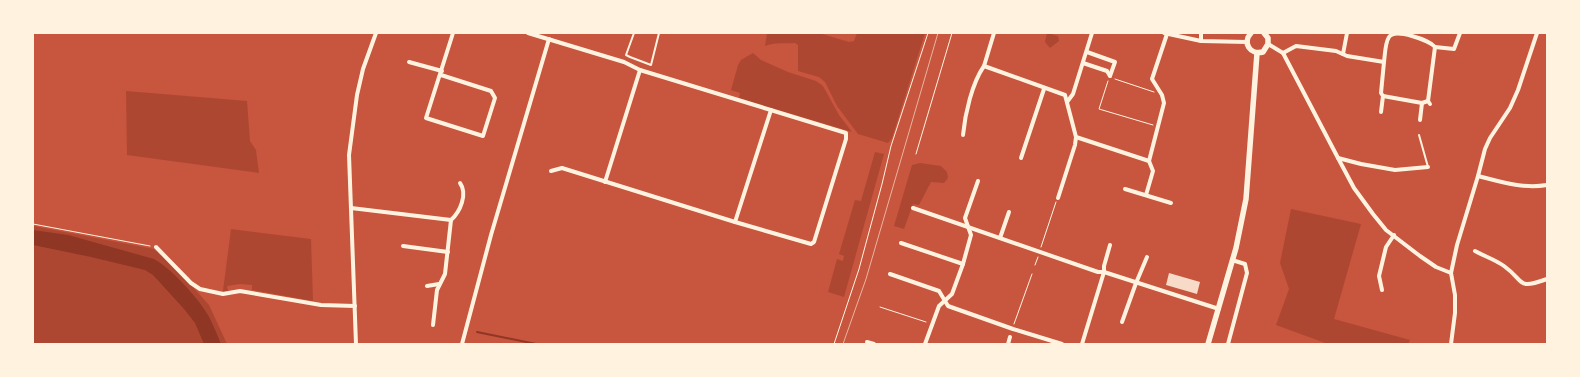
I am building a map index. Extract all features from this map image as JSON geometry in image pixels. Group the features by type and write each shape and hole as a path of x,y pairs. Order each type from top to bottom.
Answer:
{"main road":[{"path":"1251,33 1247,38 1249,49 1257,53 1263,52 1268,44 1268,38 1264,33"},
{"path":"1208,344 1242,225 1246,199 1257,53"}],"street":[{"path":"356,344 349,155 355,105 363,69 376,33"},
{"path":"410,62 441,73 491,90 495,98 483,136 426,118 441,73 453,33"},
{"path":"528,33 624,62 640,70 846,133 846,140 817,234 814,242 811,244 562,168 551,171"},
{"path":"963,135 964,120 978,75 984,66 994,33"},
{"path":"1067,102 1073,94 1092,33"},
{"path":"1146,195 1153,171 1149,161 1164,103 1162,95 1152,79 1166,33 1201,41 1247,42"},
{"path":"1201,33 1201,41"},
{"path":"1343,54 1346,33"},
{"path":"1381,112 1384,62 1389,36 1394,34 1413,34 1426,40 1435,47 1454,49 1460,33"},
{"path":"1451,344 1455,301 1451,274 1456,245 1485,149 1490,138 1510,108 1518,90 1537,33"},
{"path":"462,344 491,235 548,40"},
{"path":"1268,44 1283,53 1354,188 1373,214 1386,230 1436,267 1451,274"},
{"path":"1283,53 1296,46 1336,51 1347,56 1384,62"},
{"path":"1383,96 1422,103 1429,102 1435,47"},
{"path":"1086,52 1115,62 1110,76"},
{"path":"1083,63 1107,71 1110,76"},
{"path":"984,66 1065,95 1076,136 1075,145 1058,198"},
{"path":"605,182 640,70"},
{"path":"1021,158 1044,88"},
{"path":"1420,120 1422,103"},
{"path":"735,222 772,110"},
{"path":"1076,136 1149,161"},
{"path":"1338,158 1395,170 1428,167"},
{"path":"1478,176 1518,186 1535,187 1547,185"},
{"path":"925,344 939,306 952,294 963,264 971,235 965,218 978,181"},
{"path":"433,325 437,290 444,277 451,220 457,215 464,194 460,183"},
{"path":"1125,189 1170,203"},
{"path":"350,208 451,220"},
{"path":"913,208 1098,272 1104,272 1219,309"},
{"path":"1000,238 1009,212"},
{"path":"1382,290 1379,276 1386,247 1394,235"},
{"path":"901,243 963,264"},
{"path":"1082,344 1104,272 1104,266 1110,245"},
{"path":"403,246 448,252"},
{"path":"156,248 190,283 200,289 223,294 240,292 321,305 355,306"},
{"path":"1475,252 1503,266 1522,284 1530,285 1547,279"},
{"path":"1122,322 1136,283 1148,257"},
{"path":"1228,344 1246,272 1245,264 1232,260"},
{"path":"890,274 939,291 948,306 1013,329 1062,344"},
{"path":"427,286 439,284"},
{"path":"1008,344 1010,337"},
{"path":"868,342 874,344"}],"lane":[{"path":"634,33 626,55 651,65 659,33"},
{"path":"1419,135 1428,167"}],"path":[{"path":"834,344 859,269 891,146 928,33"},
{"path":"916,154 952,33"},
{"path":"1158,126 1099,109 1110,76 1114,79 1162,95"},
{"path":"1035,265 1058,198"},
{"path":"33,224 156,248"},
{"path":"1016,320 1032,274"},
{"path":"880,307 932,324"}],"shaded area":[{"path":"767,33 819,33 849,42 854,41 857,33 925,33 892,138 888,143 858,134 837,106 825,82 819,77 798,71 798,45 795,43 780,43 765,46"},
{"path":"1047,33 1058,36 1059,41 1050,48 1045,42"},
{"path":"753,53 761,60 788,72 816,81 823,86 839,115 852,132 739,98 740,93 731,90 738,65 741,60"},
{"path":"126,91 247,101 250,141 256,150 259,173 127,155"},
{"path":"875,152 884,154 844,297 828,292 837,259 843,261 844,256 839,254 855,200 861,201"},
{"path":"920,163 941,166 947,172 948,178 944,183 931,182 919,205 913,204 904,229 894,226 912,165"},
{"path":"1291,209 1361,224 1334,319 1410,340 1408,344 1328,344 1276,325 1289,289 1280,263"},
{"path":"33,226 154,249 182,275 209,305 227,344 33,344"},
{"path":"231,229 311,239 313,301 252,290 252,285 240,284 227,286 228,291 223,291"},
{"path":"33,230 68,235 154,259 161,263 184,284 204,308 221,344 204,344 195,323 184,309 153,275 145,270 33,245"}],"building":[{"path":"1169,273 1200,282 1197,294 1166,285"}],"waterway":[{"path":"477,332 536,344"}],"tram line":[{"path":"843,344 866,279 938,33"}]}
